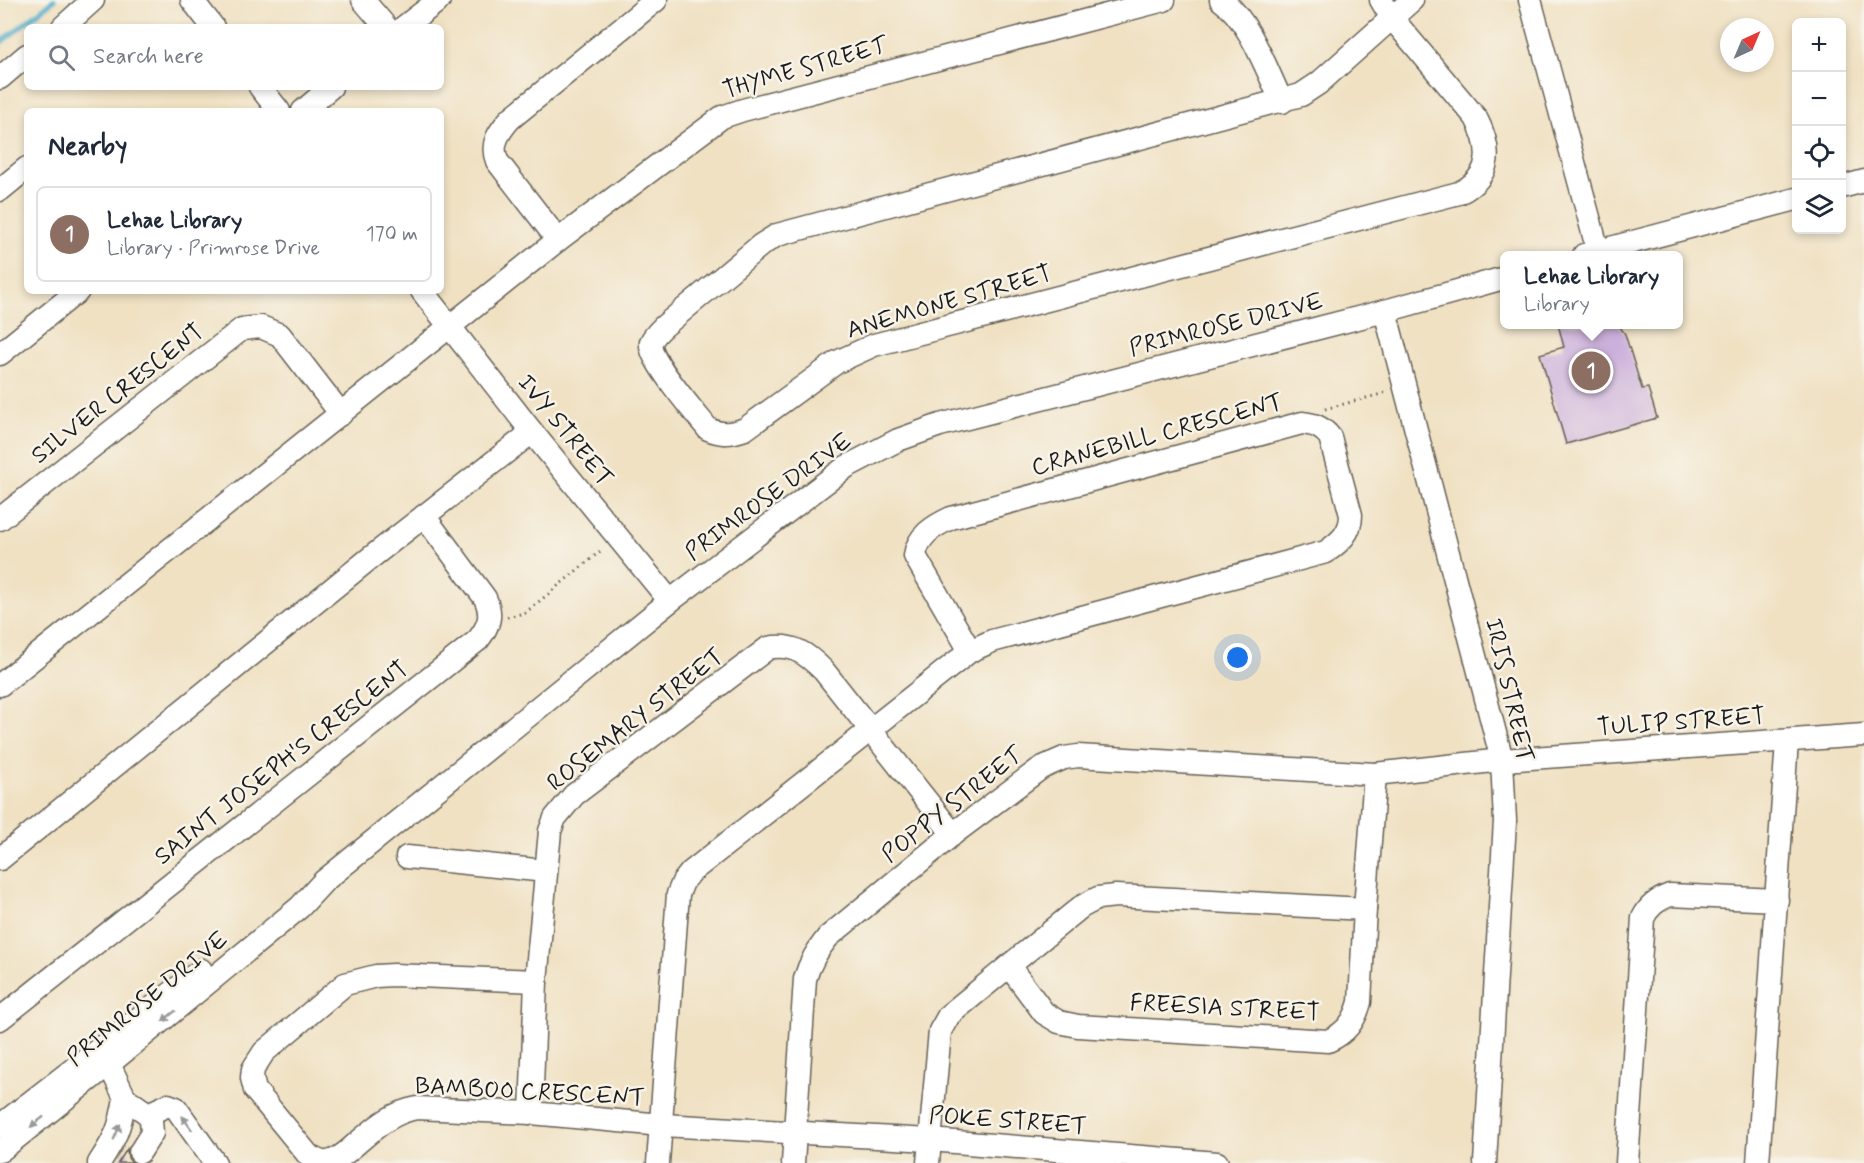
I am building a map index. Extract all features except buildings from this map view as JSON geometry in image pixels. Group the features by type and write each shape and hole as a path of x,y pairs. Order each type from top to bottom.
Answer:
{"street":[{"path":"66,24 93,0"},
{"path":"192,0 211,24"},
{"path":"363,0 383,24"},
{"path":"408,24 439,0"},
{"path":"558,240 497,161 493,152 497,136 510,118 656,0"},
{"name":"THYME STREET","path":"450,326 558,240 722,117 1164,0"},
{"path":"1221,0 1235,12 1245,26 1282,102"},
{"name":"ANEMONE STREET","path":"1386,9 1476,118 1485,134 1486,165 1480,178 1470,188 1459,193 874,345 837,362 745,429 732,434 719,434 708,429 659,366 652,351 651,342 663,327 761,245 777,235 1282,102 1311,89 1386,9 1412,0"},
{"path":"1530,0 1590,251"},
{"path":"0,78 24,58"},
{"path":"262,90 277,108"},
{"path":"306,108 328,90"},
{"path":"0,190 24,170"},
{"path":"1846,186 1864,181"},
{"path":"1598,251 1792,200"},
{"name":"PRIMROSE DRIVE","path":"0,1150 110,1064 300,907 324,881 670,601 846,467 898,440 940,425 1385,311 1500,279"},
{"path":"0,354 74,294"},
{"name":"IVY STREET","path":"424,294 532,432 670,601"},
{"name":"IRIS STREET","path":"1385,311 1502,760 1505,821 1485,1163"},
{"path":"0,685 450,326"},
{"name":"SILVER CRESCENT","path":"0,519 242,329 261,327 271,329 280,335 341,414"},
{"name":"CRANEBILL CRESCENT","path":"658,1163 678,894 683,882 702,863 970,651 992,641 1326,552 1348,533 1351,524 1351,515 1330,437 1312,423 1302,423 966,514 939,524 920,540 915,556 970,651"},
{"path":"0,859 424,516 532,432"},
{"path":"424,516 485,598 490,608 490,618"},
{"name":"SAINT JOSEPH'S CRESCENT","path":"0,1019 477,640 487,629 490,618"},
{"name":"ROSEMARY STREET","path":"531,1113 536,981 550,831 555,818 574,795 768,648 788,647 807,654 824,671 953,834"},
{"name":"TULIP STREET","path":"1502,760 1864,735"},
{"path":"1758,1163 1787,741"},
{"name":"POPPY STREET","path":"793,1163 805,979 810,963 828,937 953,834 1041,768 1064,758 1078,756 1375,774 1502,760"},
{"name":"FREESIA STREET","path":"1009,966 1044,1013 1059,1022 1078,1026 1328,1041 1345,1031 1358,1012 1360,1002 1375,774"},
{"path":"407,857 546,871"},
{"name":"PRIMROSE DRIVE","path":"0,1126 290,900 324,881"},
{"path":"1627,1163 1646,912 1656,901 1670,895 1777,900"},
{"path":"928,1163 940,1031 949,1015 1081,907 1098,898 1116,896 1365,909"},
{"name":"BAMBOO CRESCENT","path":"536,981 394,975 360,979 345,984 257,1060 252,1078 255,1090 309,1156 320,1162 328,1162 342,1156 376,1127 404,1110 417,1108 531,1113 662,1125 795,1133"},
{"path":"99,1163 116,1137 122,1122 125,1098 110,1064"},
{"path":"125,1098 148,1114 151,1120 152,1133 140,1152"},
{"path":"148,1114 168,1105 176,1108 215,1163"},
{"name":"POKE STREET","path":"795,1133 930,1140 1217,1163"}],"path":[{"path":"1312,423 1323,410 1405,387"},
{"path":"490,618 525,613 618,537"}],"waterway":[{"path":"0,43 54,0"}],"place":[{"name":"Lehae Library","path":"1591,371"}]}
